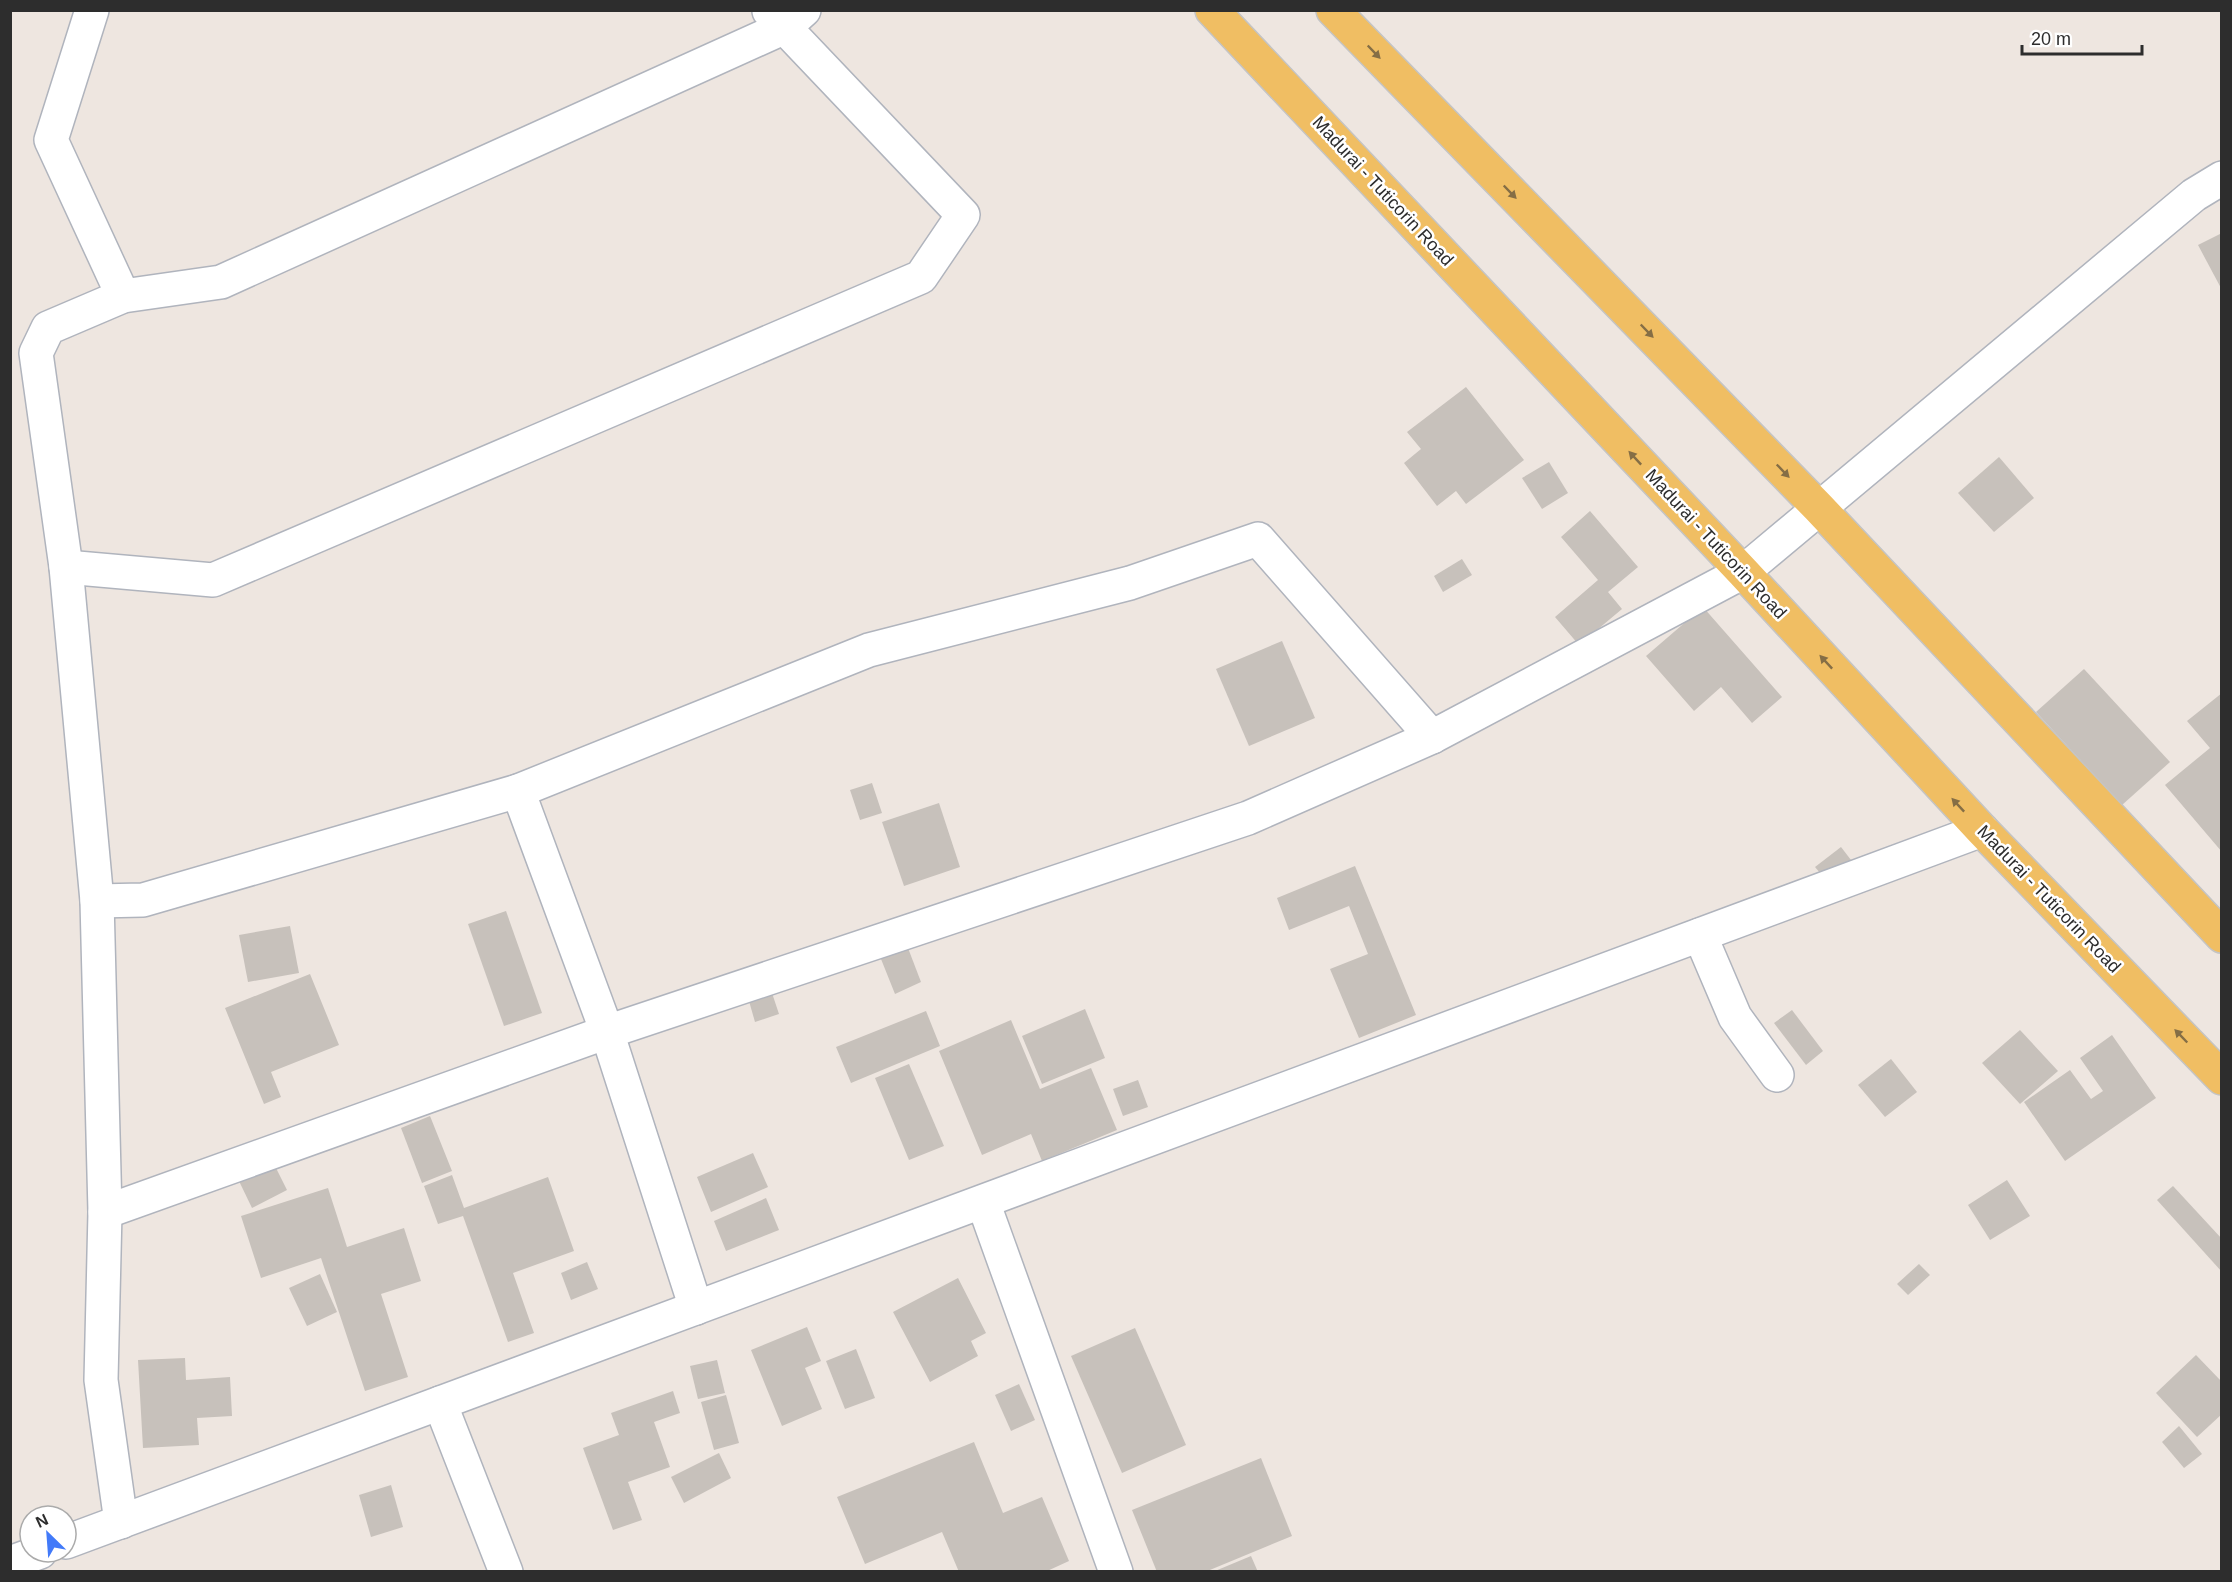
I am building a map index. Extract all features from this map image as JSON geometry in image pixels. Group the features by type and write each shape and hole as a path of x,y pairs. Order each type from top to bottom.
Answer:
{"main road":[{"name":"Madurai - Tuticorin Road","path":"1212,10 1743,572 1982,830 2222,1078"},
{"path":"1333,10 1818,507 2222,936"}],"street":[{"path":"92,10 51,140 123,296"},
{"path":"66,567 213,580 921,277 963,215 786,16 221,282 123,296 48,328 36,352 66,567 97,902 105,1212 101,1380 121,1522"},
{"path":"105,1212 607,1032 1248,818 1432,736 1743,572 2194,195 2222,178"},
{"path":"97,902 143,900 518,791 869,650 1130,583 1258,539 1432,736"},
{"path":"518,791 607,1032 696,1308"},
{"path":"78,1538 1982,830"},
{"path":"1700,935 1735,1017 1777,1075"},
{"path":"983,1202 1116,1572"},
{"path":"440,1403 506,1572"}],"building":[{"path":"2222,233 2222,290 2198,245"},
{"path":"1466,387 1524,460 1466,504 1456,491 1437,506 1404,463 1421,449 1407,432"},
{"path":"1999,457 2034,498 1994,532 1958,493"},
{"path":"1549,462 1568,493 1542,509 1522,478"},
{"path":"1590,511 1638,567 1608,592 1622,609 1579,645 1555,617 1598,580 1561,537"},
{"path":"1462,559 1472,575 1443,592 1434,576"},
{"path":"1703,607 1782,697 1752,723 1721,687 1694,711 1646,656"},
{"path":"1282,641 1315,718 1249,746 1216,669"},
{"path":"2084,669 2170,762 2122,805 2036,712"},
{"path":"2222,693 2222,852 2165,785 2210,748 2187,721"},
{"path":"872,783 882,813 860,820 850,790"},
{"path":"939,803 960,867 904,886 882,822"},
{"path":"1841,847 1851,860 1826,880 1815,867"},
{"path":"1355,866 1416,1015 1359,1038 1330,969 1368,954 1349,906 1289,930 1277,898"},
{"path":"506,911 542,1013 504,1026 468,924"},
{"path":"290,926 299,973 248,982 239,935"},
{"path":"908,948 921,982 895,994 881,959"},
{"path":"310,974 339,1045 271,1072 281,1097 264,1104 225,1008"},
{"path":"770,987 779,1014 755,1022 747,994"},
{"path":"1085,1009 1105,1058 1042,1084 1022,1036"},
{"path":"1792,1010 1823,1051 1806,1065 1774,1023"},
{"path":"926,1011 940,1046 851,1083 836,1047"},
{"path":"1011,1020 1040,1089 1091,1068 1117,1130 1042,1161 1031,1134 982,1155 939,1051"},
{"path":"2020,1030 2058,1071 2020,1104 1982,1063"},
{"path":"2112,1035 2156,1098 2065,1161 2024,1102 2070,1070 2091,1099 2103,1091 2080,1058"},
{"path":"1891,1059 1917,1092 1885,1117 1858,1085"},
{"path":"909,1064 944,1146 909,1160 875,1078"},
{"path":"1138,1080 1148,1107 1123,1116 1113,1089"},
{"path":"430,1116 452,1171 422,1183 401,1128"},
{"path":"753,1153 768,1187 711,1212 697,1177"},
{"path":"273,1162 287,1190 252,1208 238,1179"},
{"path":"452,1175 464,1208 548,1177 574,1251 513,1273 534,1333 508,1342 463,1216 438,1224 424,1186"},
{"path":"2007,1180 2030,1216 1990,1240 1968,1205"},
{"path":"2173,1186 2222,1239 2222,1272 2157,1200"},
{"path":"328,1188 347,1247 404,1228 421,1281 381,1294 408,1377 365,1391 321,1258 261,1278 241,1216"},
{"path":"766,1198 779,1230 726,1251 714,1221"},
{"path":"587,1262 598,1289 571,1300 561,1273"},
{"path":"1919,1264 1930,1275 1908,1295 1897,1284"},
{"path":"320,1274 337,1312 307,1326 289,1288"},
{"path":"958,1278 986,1333 971,1341 978,1356 930,1382 893,1312"},
{"path":"807,1327 821,1361 805,1368 822,1409 782,1426 751,1350"},
{"path":"1135,1328 1186,1445 1122,1473 1071,1356"},
{"path":"856,1349 875,1398 845,1409 826,1361"},
{"path":"2196,1355 2222,1382 2222,1414 2197,1437 2156,1393"},
{"path":"185,1358 186,1380 230,1377 232,1416 197,1418 199,1445 143,1448 138,1360"},
{"path":"717,1360 725,1393 698,1399 690,1366"},
{"path":"1019,1384 1035,1420 1011,1431 995,1395"},
{"path":"673,1391 680,1413 654,1422 670,1467 628,1482 642,1520 613,1530 583,1448 619,1435 611,1413"},
{"path":"726,1395 739,1443 714,1450 701,1402"},
{"path":"2179,1426 2202,1454 2184,1468 2162,1442"},
{"path":"974,1442 1003,1513 1042,1497 1069,1561 1045,1572 959,1572 942,1532 865,1564 837,1497"},
{"path":"719,1453 731,1478 684,1503 671,1477"},
{"path":"1261,1458 1292,1536 1205,1572 1157,1572 1132,1510"},
{"path":"391,1485 403,1527 371,1537 359,1495"},
{"path":"1251,1556 1258,1572 1215,1572 1215,1571"}]}
